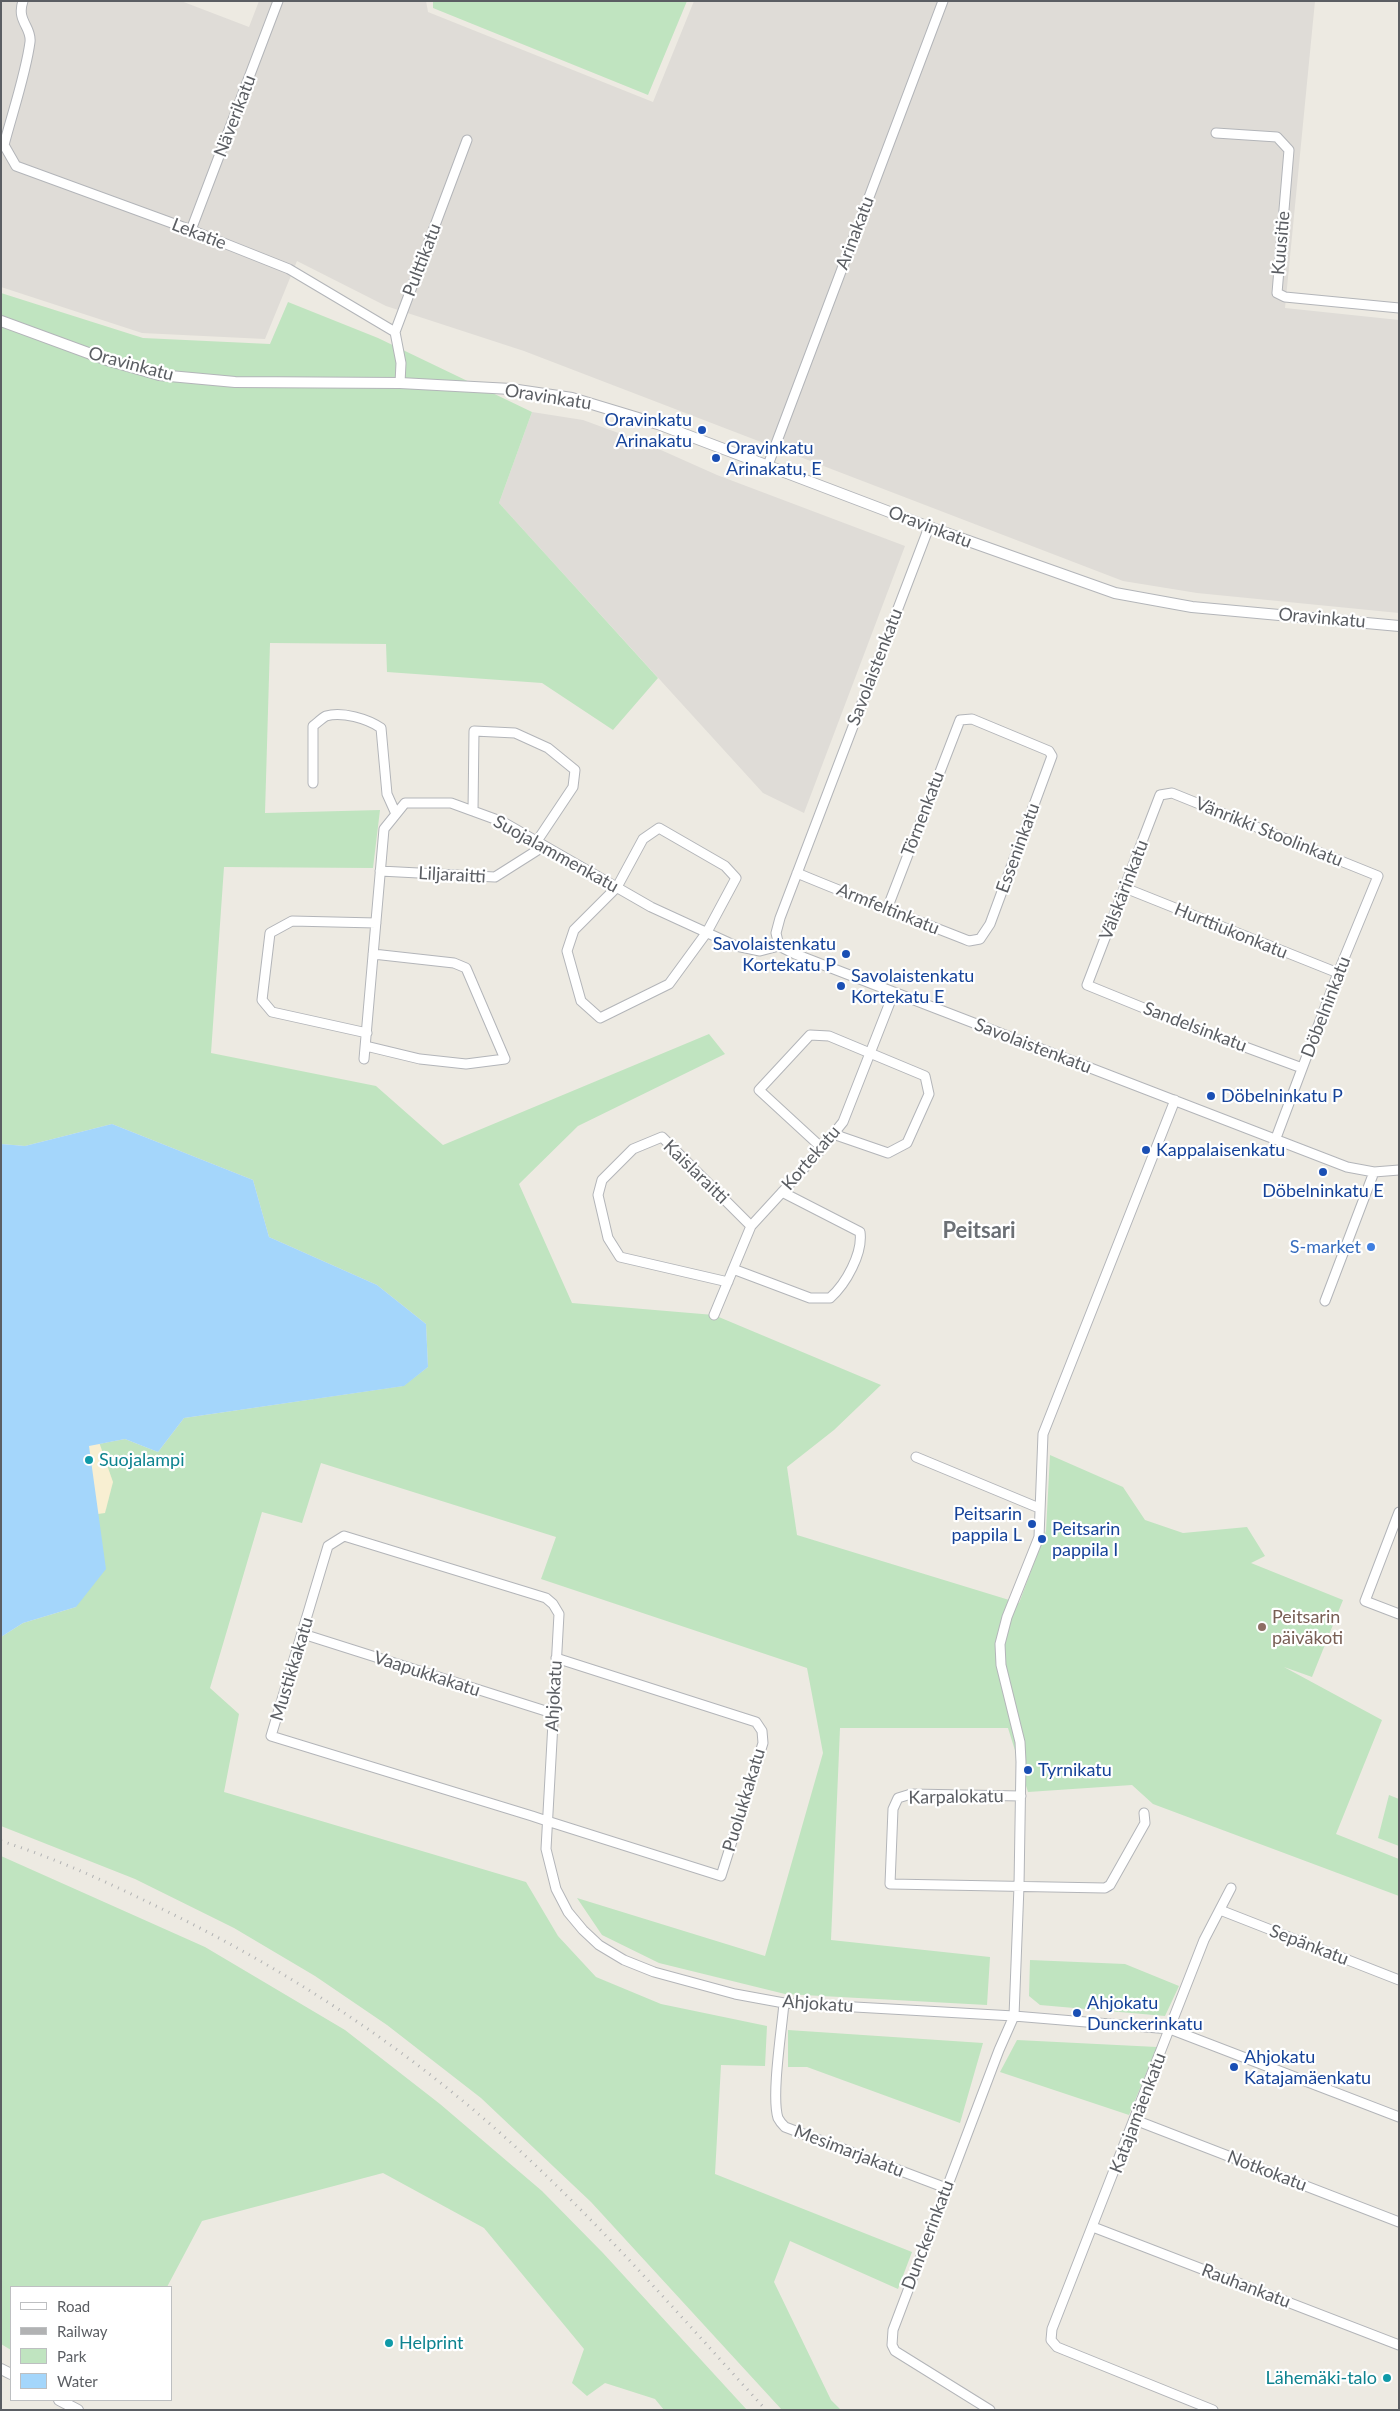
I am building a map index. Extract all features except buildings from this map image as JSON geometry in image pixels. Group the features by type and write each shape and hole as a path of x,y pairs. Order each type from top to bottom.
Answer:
{"street":[{"name":"Lekatie","path":"23,1 20,10 21,18 30,40 4,145 16,166 191,230 289,269 395,332"},
{"name":"Näverikatu","path":"191,230 278,1"},
{"name":"Arinakatu","path":"768,465 943,1"},
{"name":"Kuusitie","path":"1216,133 1277,137 1289,150 1277,293 1285,297 1399,308"},
{"name":"Pulttikatu","path":"395,332 467,140"},
{"name":"Oravinkatu","path":"1,321 110,361 159,375 235,382 400,383 511,389 572,398 658,424 929,527 1115,593 1192,607 1399,626"},
{"path":"395,332 401,363 400,383"},
{"name":"Savolaistenkatu","path":"929,527 797,873 776,934 779,946 1347,1167 1374,1172 1399,1170"},
{"path":"313,783 313,726 326,716 350,716 371,721 381,728 387,794 396,814"},
{"name":"Esseninkatu","path":"960,720 972,719 1049,750 1052,756 990,924 980,939"},
{"name":"Törnenkatu","path":"887,909 960,720"},
{"path":"473,811 474,731 514,733 548,748 574,770 573,787 541,844"},
{"name":"Vänrikki Stoolinkatu","path":"1160,795 1172,793 1378,876"},
{"name":"Välskärinkatu","path":"1087,985 1160,795"},
{"name":"Suojalammenkatu","path":"364,1059 384,829 405,803 451,803 503,822 651,907 736,946 760,951 779,946"},
{"path":"659,828 725,866 736,878 707,932 669,984 600,1018 581,1001 567,951 574,930 616,887 643,839 659,828"},
{"name":"Liljaraitti","path":"380,871 495,877 541,844"},
{"name":"Armfeltinkatu","path":"797,873 969,941 980,939"},
{"name":"Döbelninkatu","path":"1276,1138 1338,973 1378,876"},
{"name":"Hurttiukonkatu","path":"1125,888 1338,973"},
{"path":"366,1033 272,1012 262,1000 270,933 292,921 376,923"},
{"path":"366,1046 420,1059 466,1064 506,1059 466,968 454,963 373,954"},
{"name":"Sandelsinkatu","path":"1087,985 1183,1024 1302,1068"},
{"name":"Kortekatu","path":"714,1315 751,1226 843,1122 894,992"},
{"path":"822,1148 759,1090 810,1035 829,1036 925,1076 929,1094 906,1143 888,1153 833,1134"},
{"path":"1014,2016 1020,1886 1021,1762 1020,1742 1002,1665 1000,1644 1007,1618 1039,1537 1043,1434 1175,1100"},
{"name":"Kaislaraitti","path":"728,1282 620,1257 608,1238 598,1195 602,1180 633,1149 662,1137 751,1226"},
{"path":"1325,1302 1374,1172"},
{"path":"733,1269 810,1298 830,1298 841,1288 862,1243 860,1232 782,1192"},
{"path":"916,1457 1039,1508"},
{"path":"1399,1512 1365,1602 1399,1614"},
{"name":"Mustikkakatu","path":"546,1598 344,1536 328,1546 271,1736 547,1821"},
{"name":"Ahjokatu","path":"546,1598 553,1604 559,1614 552,1713 546,1849 556,1889 568,1912 583,1930 599,1944 624,1960 654,1972 736,1994 784,2003 1014,2016 1170,2029 1399,2117"},
{"name":"Vaapukkakatu","path":"303,1634 552,1713"},
{"name":"Puolukkakatu","path":"547,1821 720,1876 763,1743 762,1731 756,1722 556,1658"},
{"name":"Karpalokatu","path":"1020,1886 890,1884 893,1809 898,1798 911,1794 1021,1796"},
{"path":"1020,1886 1106,1888 1145,1823 1144,1813"},
{"name":"Katajamäenkatu","path":"1213,2410 1058,2347 1051,2340 1052,2329 1204,1940 1231,1888"},
{"name":"Sepänkatu","path":"1220,1910 1399,1980"},
{"name":"Mesimarjakatu","path":"784,2003 776,2111 779,2120 785,2127 946,2188"},
{"name":"Dunckerinkatu","path":"990,2410 895,2351 892,2345 893,2330 999,2050 1014,2016"},
{"name":"Notkokatu","path":"1135,2120 1399,2222"},
{"name":"Rauhankatu","path":"1093,2227 1399,2345"},
{"path":"61,2401 78,2410"}],"shaded area":[{"path":"1,1 181,1 249,27 259,1 426,1 428,12 653,102 694,1 1315,1 1285,308 1399,320 1399,613 1197,593 1123,581 524,351 386,306 297,261 265,339 142,333 1,287"},
{"path":"532,412 583,420 643,442 717,475 905,546 804,813 763,793 499,503"}],"green space":[{"path":"433,1 687,1 648,95 433,8"},
{"path":"1,293 143,338 270,344 288,302 378,338 532,412 499,503 658,678 613,730 542,683 387,672 386,644 270,643 265,813 380,810 373,868 224,867 211,1053 376,1086 443,1145 709,1034 725,1054 578,1126 519,1184 572,1303 714,1315 881,1385 834,1430 787,1467 797,1535 1019,1603 1046,1531 1050,1455 1123,1487 1145,1520 1183,1533 1247,1527 1265,1556 1251,1563 1343,1600 1312,1677 1284,1667 1382,1720 1336,1834 1399,1859 1399,1896 1153,1804 1132,1785 1028,1792 1008,1728 840,1728 831,1940 990,1957 987,2005 785,1994 659,1963 602,1935 577,1898 765,1956 823,1753 807,1668 541,1579 556,1537 321,1463 302,1523 262,1512 210,1688 239,1714 224,1792 526,1882 558,1936 596,1977 661,2004 767,2026 765,2066 721,2065 715,2174 912,2252 898,2289 790,2241 774,2282 831,2400 841,2410 782,2410 591,2202 481,2098 387,2025 315,1976 234,1928 135,1879 1,1826 1,1637 23,1623 76,1607 88,1446 125,1439 158,1452 184,1418 403,1386 428,1367 426,1324 377,1285 269,1237 253,1180 112,1124 25,1146 1,1144"},
{"path":"1389,1795 1399,1799 1399,1846 1378,1838"},
{"path":"1,1856 205,1947 345,2030 440,2104 542,2191 603,2253 747,2410 664,2410 655,2399 605,2383 587,2396 572,2383 584,2349 484,2228 383,2173 202,2221 168,2286 10,2286 10,2349 1,2344"},
{"path":"1030,1960 1125,1964 1179,1986 1165,2016 1040,2005 1029,1996"},
{"path":"788,2030 983,2043 960,2123 807,2067 788,2067"},
{"path":"1017,2040 1157,2047 1129,2115 1000,2072"}],"sand":[{"name":"Suojalampi","path":"92,1422 113,1482 105,1513 83,1516 79,1487"}],"water":[{"name":"Suojalampi","path":"112,1124 253,1180 269,1237 377,1285 426,1324 428,1367 404,1386 184,1418 158,1452 125,1439 89,1446 106,1569 76,1607 23,1623 1,1637 1,1144 25,1146"}],"railway":[{"path":"1,1841 81,1871 205,1931 296,1982 341,2011 427,2072 508,2140 575,2204 766,2410"}],"place":[{"name":"Oravinkatu Arinakatu","path":"702,430"},
{"name":"Oravinkatu Arinakatu, E","path":"716,458"},
{"name":"Savolaistenkatu Kortekatu P","path":"846,954"},
{"name":"Savolaistenkatu Kortekatu E","path":"841,986"},
{"name":"Döbelninkatu P","path":"1211,1096"},
{"name":"Kappalaisenkatu","path":"1146,1150"},
{"name":"Döbelninkatu E","path":"1323,1172"},
{"name":"S-market","path":"1371,1247"},
{"name":"Suojalampi","path":"89,1460"},
{"name":"Peitsarin pappila L","path":"1032,1524"},
{"name":"Peitsarin pappila I","path":"1042,1539"},
{"name":"Peitsarin päiväkoti","path":"1262,1627"},
{"name":"Tyrnikatu","path":"1028,1770"},
{"name":"Ahjokatu Dunckerinkatu","path":"1077,2013"},
{"name":"Ahjokatu Katajamäenkatu","path":"1234,2067"},
{"name":"Helprint","path":"389,2343"},
{"name":"Lähemäki-talo","path":"1387,2378"}],"district":[{"name":"Peitsari","path":"979,1231"}]}
